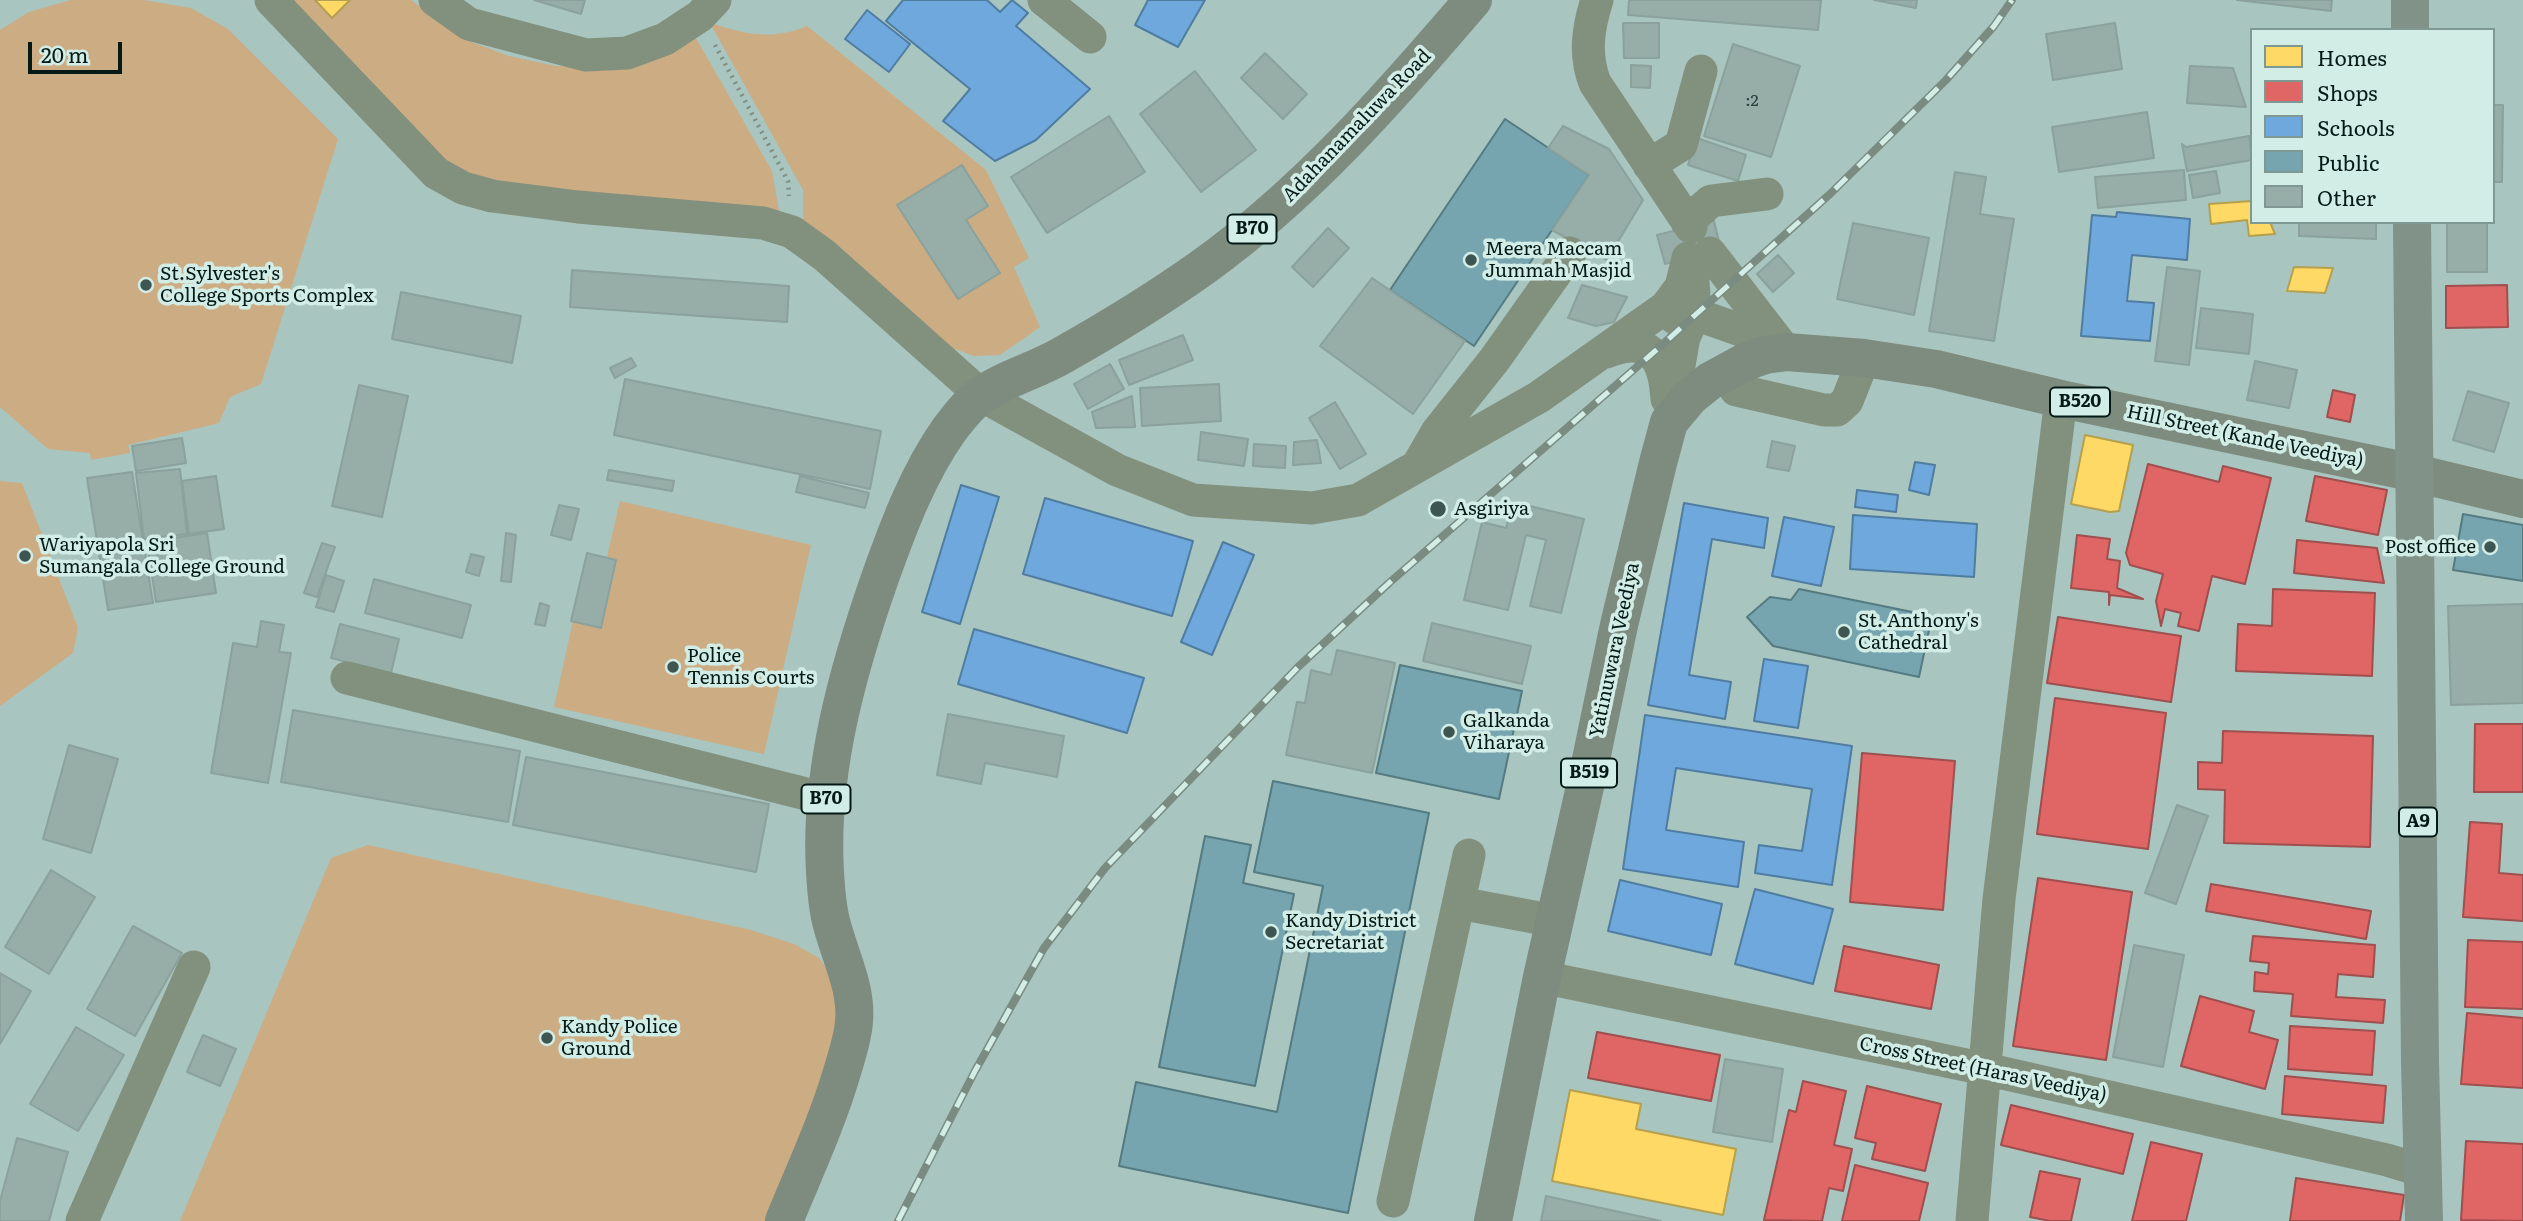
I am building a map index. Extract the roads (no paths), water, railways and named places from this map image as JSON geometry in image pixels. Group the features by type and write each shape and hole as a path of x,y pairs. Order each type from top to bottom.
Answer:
{"highway":[{"path":"2410,0 2410,28"},
{"name":"A9","path":"2412,224 2424,1221"}],"main road":[{"name":"Adahanamaluwa Road","path":"981,395 1059,357 1134,311 1201,268 1270,215 1365,123 1473,0"},
{"name":"Hill Street (Kande Veediya)","path":"1741,376 1765,355 1787,352 1864,358 1936,369 2415,472 2523,499"},
{"name":"Yatinuwara Veediya","path":"1493,1221 1542,977 1619,625 1669,422 1690,397 1710,381 1741,376"},
{"name":"B70","path":"784,1221 833,1103 855,1019 852,992 831,922 823,832 833,748 857,646 898,527 925,470 963,411 981,395"}],"street":[{"path":"271,0 436,173 463,188 492,196 578,207 763,223 792,232 824,256 981,395 1117,470 1194,500 1312,508 1358,500 1539,397 1666,307 1685,277 1692,241 1712,201 1767,194"},
{"path":"435,0 469,24 586,55 627,52 665,39 707,8"},
{"path":"1597,0 1588,35 1587,58 1595,83 1649,165 1692,241 1787,352"},
{"path":"1059,5 1090,37"},
{"path":"1649,165 1681,145 1701,71"},
{"path":"1669,422 1684,337 1695,314 1692,241"},
{"path":"1416,468 1437,432 1495,359 1570,253"},
{"path":"1638,326 1695,314 1760,337 1787,352"},
{"path":"1602,353 1631,345 1643,346 1654,352 1663,370 1669,422"},
{"path":"1741,376 1824,410 1837,410 1847,401 1864,358"},
{"path":"1972,1221 1998,899 2061,398"},
{"path":"348,678 826,799"},
{"path":"1393,1201 1469,855"},
{"path":"1459,902 1555,921"},
{"path":"82,1221 194,967"},
{"name":"Cross Street (Haras Veediya)","path":"1542,977 1985,1069 2388,1160 2423,1171"}],"railway":[{"path":"898,1221 975,1071 1044,948 1105,868 1298,667 1389,583 1830,194 1946,80 1994,26 2012,0"}],"place":[{"name":"Meera Maccam Jummah Masjid","path":"1471,260"},
{"name":"St.Sylvester's College Sports Complex","path":"146,285"},
{"name":"Asgiriya","path":"1438,509"},
{"name":"Post office","path":"2490,547"},
{"name":"Wariyapola Sri Sumangala College Ground","path":"25,556"},
{"name":"St. Anthony's Cathedral","path":"1844,632"},
{"name":"Police Tennis Courts","path":"673,667"},
{"name":"Galkanda Viharaya","path":"1449,732"},
{"name":"Kandy District Secretariat","path":"1271,932"},
{"name":"Kandy Police Ground","path":"547,1038"}]}
